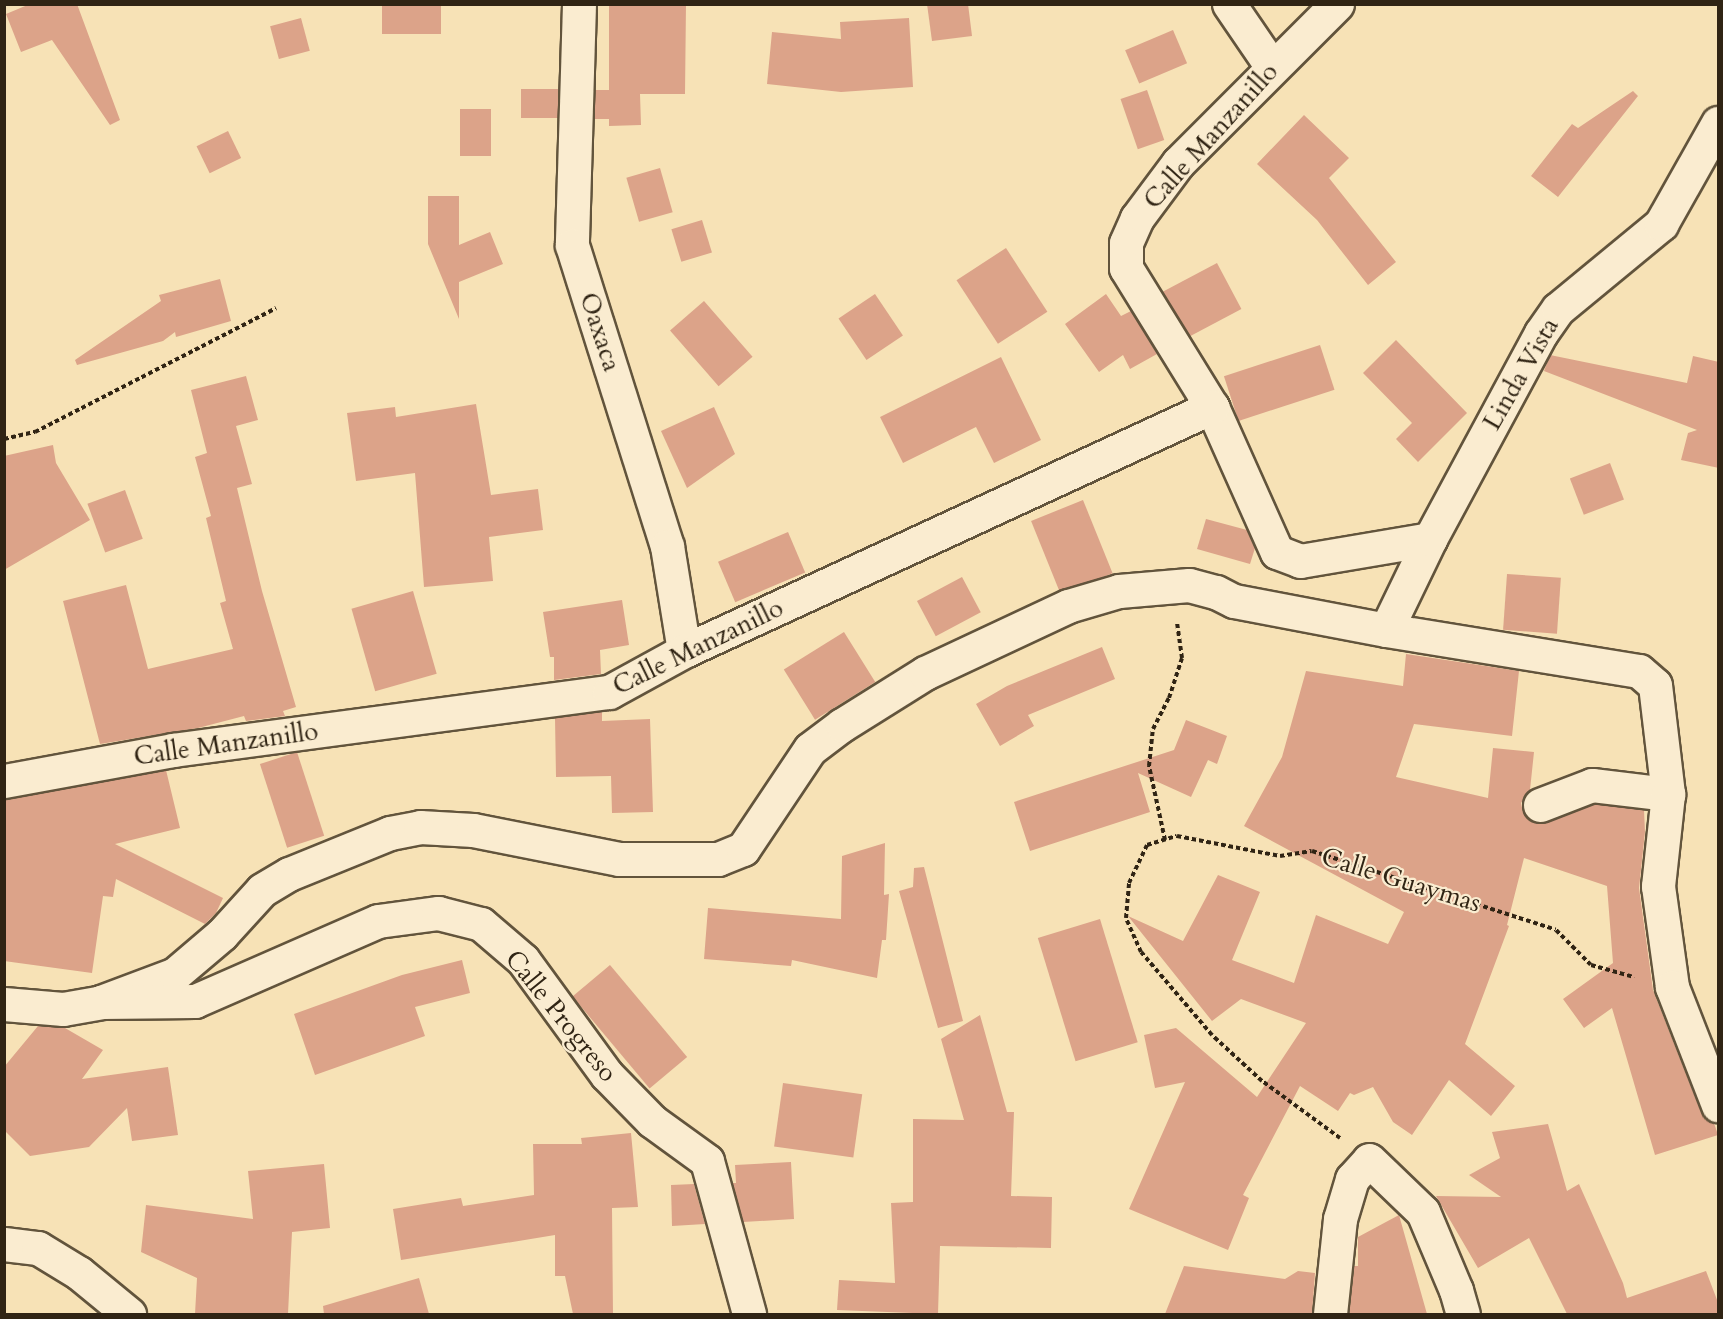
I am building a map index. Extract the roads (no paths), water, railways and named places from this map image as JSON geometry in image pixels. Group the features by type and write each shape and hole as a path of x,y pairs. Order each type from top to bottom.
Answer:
{"street":[{"name":"Oaxaca","path":"579,4 572,245 668,546 684,651"},
{"path":"1229,4 1272,67"},
{"name":"Calle Manzanillo","path":"1337,4 1178,163 1137,218 1126,243 1126,268 1212,407 1277,552 1300,561 1430,539"},
{"name":"Linda Vista","path":"1386,630 1430,539 1541,333 1558,309 1661,224 1719,123"},
{"name":"Calle Manzanillo","path":"4,781 173,750 609,692 684,651 1212,407"},
{"path":"101,1002 175,974 222,934 262,890 290,874 390,833 420,827 473,830 619,860 718,859 743,849 810,749 842,725 925,673 1068,606 1119,591 1189,585 1216,592 1234,601 1386,630 1639,671 1655,685 1668,794 1658,886 1672,987 1719,1105"},
{"path":"1540,805 1592,785 1668,794"},
{"name":"Calle Progreso","path":"4,1004 63,1009 101,1002 195,1001 378,921 438,913 481,924 523,960 606,1075 652,1121 707,1161 749,1314"},
{"path":"1329,1314 1340,1219 1352,1179 1369,1160 1423,1212 1456,1290 1463,1314"},
{"path":"4,1244 38,1248 79,1273 129,1314"}]}
